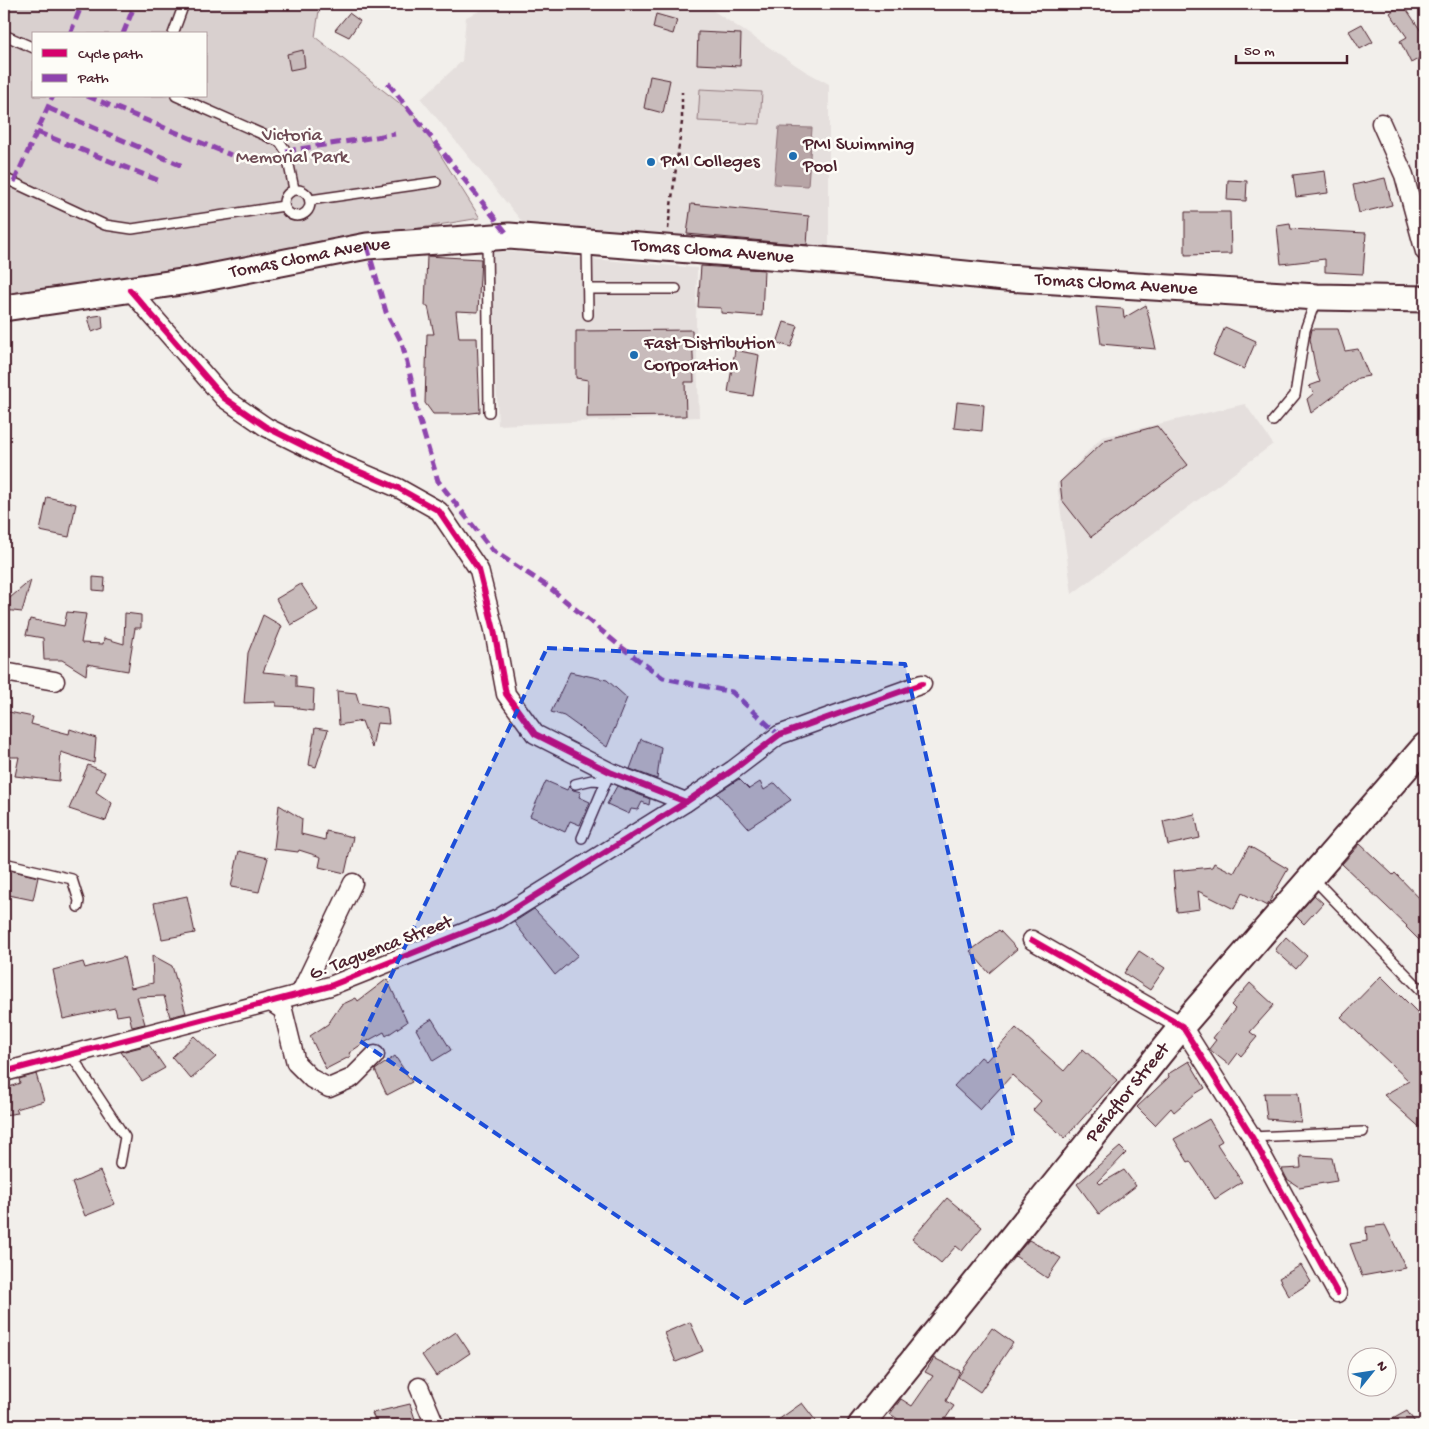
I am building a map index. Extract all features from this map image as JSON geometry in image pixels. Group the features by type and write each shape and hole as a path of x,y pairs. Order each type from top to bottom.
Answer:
{"main road":[{"name":"Tomas Cloma Avenue","path":"4,308 195,280 367,246 509,236 846,262 1005,278 1316,297 1425,300"},
{"name":"Peñaflor Street","path":"862,1425 1182,1026 1425,746"}],"street":[{"path":"1381,123 1404,175 1425,252"},
{"path":"130,290 224,398 266,427 332,460 398,488 439,510 479,570 494,630 506,694 535,734 608,776 686,802"},
{"path":"4,672 55,681"},
{"name":"G. Taguenca Street","path":"4,1072 330,986 498,919 686,802 733,770 779,735 922,684"},
{"path":"300,994 353,883"},
{"path":"1032,940 1182,1026 1252,1137 1337,1293"},
{"path":"271,1002 283,1010 296,1063 312,1079 329,1088 352,1078 375,1055"},
{"path":"419,1387 435,1425"}],"lane":[{"path":"174,32 184,4"},
{"path":"4,35 32,47"},
{"path":"181,98 280,142 286,150 294,189"},
{"path":"4,178 105,225 132,229 284,206"},
{"path":"310,200 436,182"},
{"path":"294,189 301,190 307,194 310,200 309,208 304,214 296,216 288,214 284,206 284,199 294,189"},
{"path":"486,238 489,412"},
{"path":"587,242 588,315"},
{"path":"588,289 676,289"},
{"path":"1273,421 1295,395 1305,330 1316,297"},
{"path":"575,784 608,776"},
{"path":"582,838 608,776"},
{"path":"4,863 72,878 79,901 78,907"},
{"path":"1311,876 1425,994"},
{"path":"71,1055 125,1137 120,1164"},
{"path":"1252,1137 1364,1132"}],"path":[{"path":"665,248 682,122 682,92"}],"highlighted area":[{"path":"547,648 905,664 1014,1139 745,1303 360,1041"}],"shaded area":[{"name":"PMI Colleges","path":"495,4 703,4 805,71 829,84 829,251 524,224 421,99 462,61 466,17"},
{"name":"PMI Swimming Pool","path":"779,127 812,128 808,186 774,184"},
{"path":"490,250 697,268 696,325 699,417 498,425"},
{"path":"1245,404 1273,444 1072,594 1057,484 1102,437"}],"green space":[{"name":"Victoria Memorial Park","path":"4,4 320,4 315,37 416,116 480,218 4,298"},
{"path":"700,89 762,92 760,124 698,121"}],"building":[{"path":"1403,4 1425,37 1425,55 1411,63 1400,41 1407,37 1390,13"},
{"path":"349,13 360,21 349,37 335,30"},
{"path":"656,14 677,20 673,34 653,28"},
{"path":"1362,24 1373,42 1360,49 1349,31"},
{"path":"698,32 741,34 740,66 697,64"},
{"path":"303,50 305,67 290,70 287,54"},
{"path":"650,76 670,80 663,113 644,108"},
{"path":"1325,171 1328,193 1296,197 1293,175"},
{"path":"1385,178 1392,205 1359,213 1353,185"},
{"path":"1228,180 1247,181 1246,201 1227,200"},
{"name":"PMI Colleges","path":"691,204 809,216 807,245 687,234"},
{"path":"1185,212 1230,212 1231,254 1185,255"},
{"path":"1290,224 1291,229 1366,233 1363,274 1325,272 1325,259 1281,264 1277,226"},
{"path":"427,256 481,259 478,312 456,311 459,338 477,338 480,412 433,414 425,403 427,334 434,334 428,306 425,306"},
{"path":"701,266 764,270 762,316 721,313 721,308 698,307"},
{"path":"1146,305 1156,349 1101,344 1096,307 1123,309 1124,318"},
{"path":"102,315 103,328 92,332 88,317"},
{"path":"784,322 798,326 791,347 777,343"},
{"path":"1225,327 1256,341 1244,369 1213,355"},
{"path":"1312,329 1338,329 1345,351 1358,349 1369,376 1358,378 1311,413 1307,399 1314,393 1309,386 1320,382 1310,339"},
{"name":"Fast Distribution Corporation","path":"692,330 694,382 685,382 686,416 587,417 588,380 576,378 576,331"},
{"path":"735,350 759,355 753,396 728,392"},
{"path":"957,402 984,405 982,431 954,428"},
{"path":"1157,426 1188,465 1091,537 1062,500 1060,482 1105,440"},
{"path":"47,497 76,504 69,537 40,531"},
{"path":"93,577 105,578 104,591 93,590"},
{"path":"31,580 22,612 4,610 4,603"},
{"path":"301,584 318,610 291,625 276,599"},
{"path":"67,612 86,614 81,643 103,644 104,638 124,644 125,613 141,615 141,628 135,628 128,671 87,664 86,675 62,660 44,660 43,638 26,635 30,619 64,626"},
{"path":"263,615 282,626 263,672 296,675 296,687 314,689 313,711 298,709 298,707 276,706 276,702 244,703 248,653"},
{"path":"570,672 607,680 627,698 607,747 564,716 551,712"},
{"path":"337,691 356,693 359,703 387,708 389,724 377,723 372,748 362,721 339,725"},
{"path":"4,711 33,717 31,724 69,734 70,729 96,738 94,763 61,752 59,781 15,776 19,757 4,757"},
{"path":"315,728 328,730 316,767 309,765"},
{"path":"641,739 661,747 657,779 630,769"},
{"path":"88,765 105,772 96,792 112,803 106,821 69,809"},
{"path":"739,779 749,789 760,782 764,790 775,783 791,800 748,828 717,793"},
{"path":"546,781 567,790 569,786 573,790 581,792 579,797 590,802 580,825 570,821 565,832 530,816"},
{"path":"617,786 650,799 649,805 642,802 638,810 631,809 629,814 607,804"},
{"path":"279,805 302,819 301,834 325,840 326,831 353,837 345,873 319,867 321,857 299,850 298,852 274,849"},
{"path":"1195,814 1200,838 1168,845 1163,821"},
{"path":"1360,844 1393,875 1395,873 1425,904 1425,946 1407,926 1342,864"},
{"path":"1249,846 1288,869 1267,906 1242,893 1234,909 1198,891 1200,909 1177,912 1173,871 1212,867 1214,863 1234,873"},
{"path":"239,851 268,858 259,892 231,887"},
{"path":"4,869 38,877 33,900 4,894"},
{"path":"1314,895 1323,903 1304,924 1296,916"},
{"path":"187,896 195,933 162,939 154,903"},
{"path":"534,909 578,955 555,975 514,922"},
{"path":"999,930 1017,949 989,973 970,951"},
{"path":"1286,937 1307,956 1296,969 1275,950"},
{"path":"1139,951 1165,968 1150,990 1124,973"},
{"path":"152,955 172,966 186,1013 170,1017 164,996 137,997 145,1024 132,1027 129,1014 117,1016 115,1008 63,1019 53,970 83,962 85,968 124,957 131,988 153,983"},
{"path":"1381,976 1425,1020 1425,1132 1384,1095 1409,1081 1341,1017"},
{"path":"387,979 407,1022 386,1036 384,1032 362,1044 349,1053 351,1056 326,1069 310,1036 328,1024 341,1005 356,998 358,1001"},
{"path":"1250,983 1274,1005 1250,1032 1257,1037 1241,1056 1238,1053 1229,1065 1209,1049 1216,1040 1213,1038 1235,1009 1231,1005"},
{"path":"432,1019 451,1050 433,1061 416,1029"},
{"path":"1016,1028 1064,1071 1083,1049 1117,1080 1065,1138 1033,1110 1041,1101 1012,1075 980,1110 954,1086 981,1057 986,1061"},
{"path":"194,1036 216,1057 191,1079 172,1057"},
{"path":"149,1045 165,1068 142,1081 121,1052"},
{"path":"395,1056 412,1082 387,1095 375,1070"},
{"path":"1189,1061 1205,1088 1174,1112 1171,1108 1155,1125 1137,1107 1169,1077 1168,1074"},
{"path":"36,1074 44,1101 16,1109 18,1113 4,1115 4,1089 20,1083 19,1079"},
{"path":"1264,1093 1298,1093 1301,1122 1267,1119"},
{"path":"1209,1119 1222,1141 1217,1144 1242,1182 1215,1199 1174,1139"},
{"path":"1120,1147 1126,1153 1098,1182 1100,1184 1124,1170 1136,1186 1099,1214 1077,1184"},
{"path":"1300,1156 1332,1158 1337,1181 1299,1187 1287,1179 1282,1169 1301,1168"},
{"path":"100,1171 115,1204 85,1216 72,1183"},
{"path":"947,1198 982,1227 962,1251 956,1246 941,1263 912,1239"},
{"path":"1385,1225 1406,1268 1362,1276 1350,1244 1367,1241 1366,1227"},
{"path":"1029,1240 1061,1258 1047,1278 1015,1256"},
{"path":"1301,1265 1311,1282 1289,1296 1279,1278"},
{"path":"690,1322 703,1351 676,1362 664,1333"},
{"path":"992,1328 1013,1343 980,1392 958,1377"},
{"path":"456,1332 470,1353 436,1376 422,1355"},
{"path":"934,1358 960,1371 946,1401 954,1406 941,1425 907,1425 890,1414 901,1399 912,1406 933,1376 925,1372"},
{"path":"802,1403 819,1425 771,1425"},
{"path":"410,1404 417,1425 377,1425 372,1413"},
{"path":"1407,1411 1417,1425 1382,1425"}],"marked path":[{"path":"71,32 82,4"},
{"path":"124,32 135,4"},
{"path":"388,83 509,236"},
{"path":"4,91 9,89"},
{"path":"14,182 52,98"},
{"path":"92,98 231,155"},
{"path":"48,108 185,167"},
{"path":"37,132 160,181"},
{"path":"286,151 395,134"},
{"path":"367,246 386,312 402,343 414,391 416,408 438,481 492,550 550,588 621,647 663,678 732,692 779,735"}],"cycle path":[{"path":"130,290 224,398 266,427 332,460 398,488 439,511 479,570 494,630 506,694 535,734 610,772 686,802"},
{"path":"4,1072 330,986 498,919 686,802 733,770 779,735 922,684"},
{"path":"1032,940 1182,1026 1252,1137 1337,1293"}],"place":[{"name":"PMI Swimming Pool","path":"793,156"},
{"name":"PMI Colleges","path":"651,162"},
{"name":"Fast Distribution Corporation","path":"634,355"}]}
